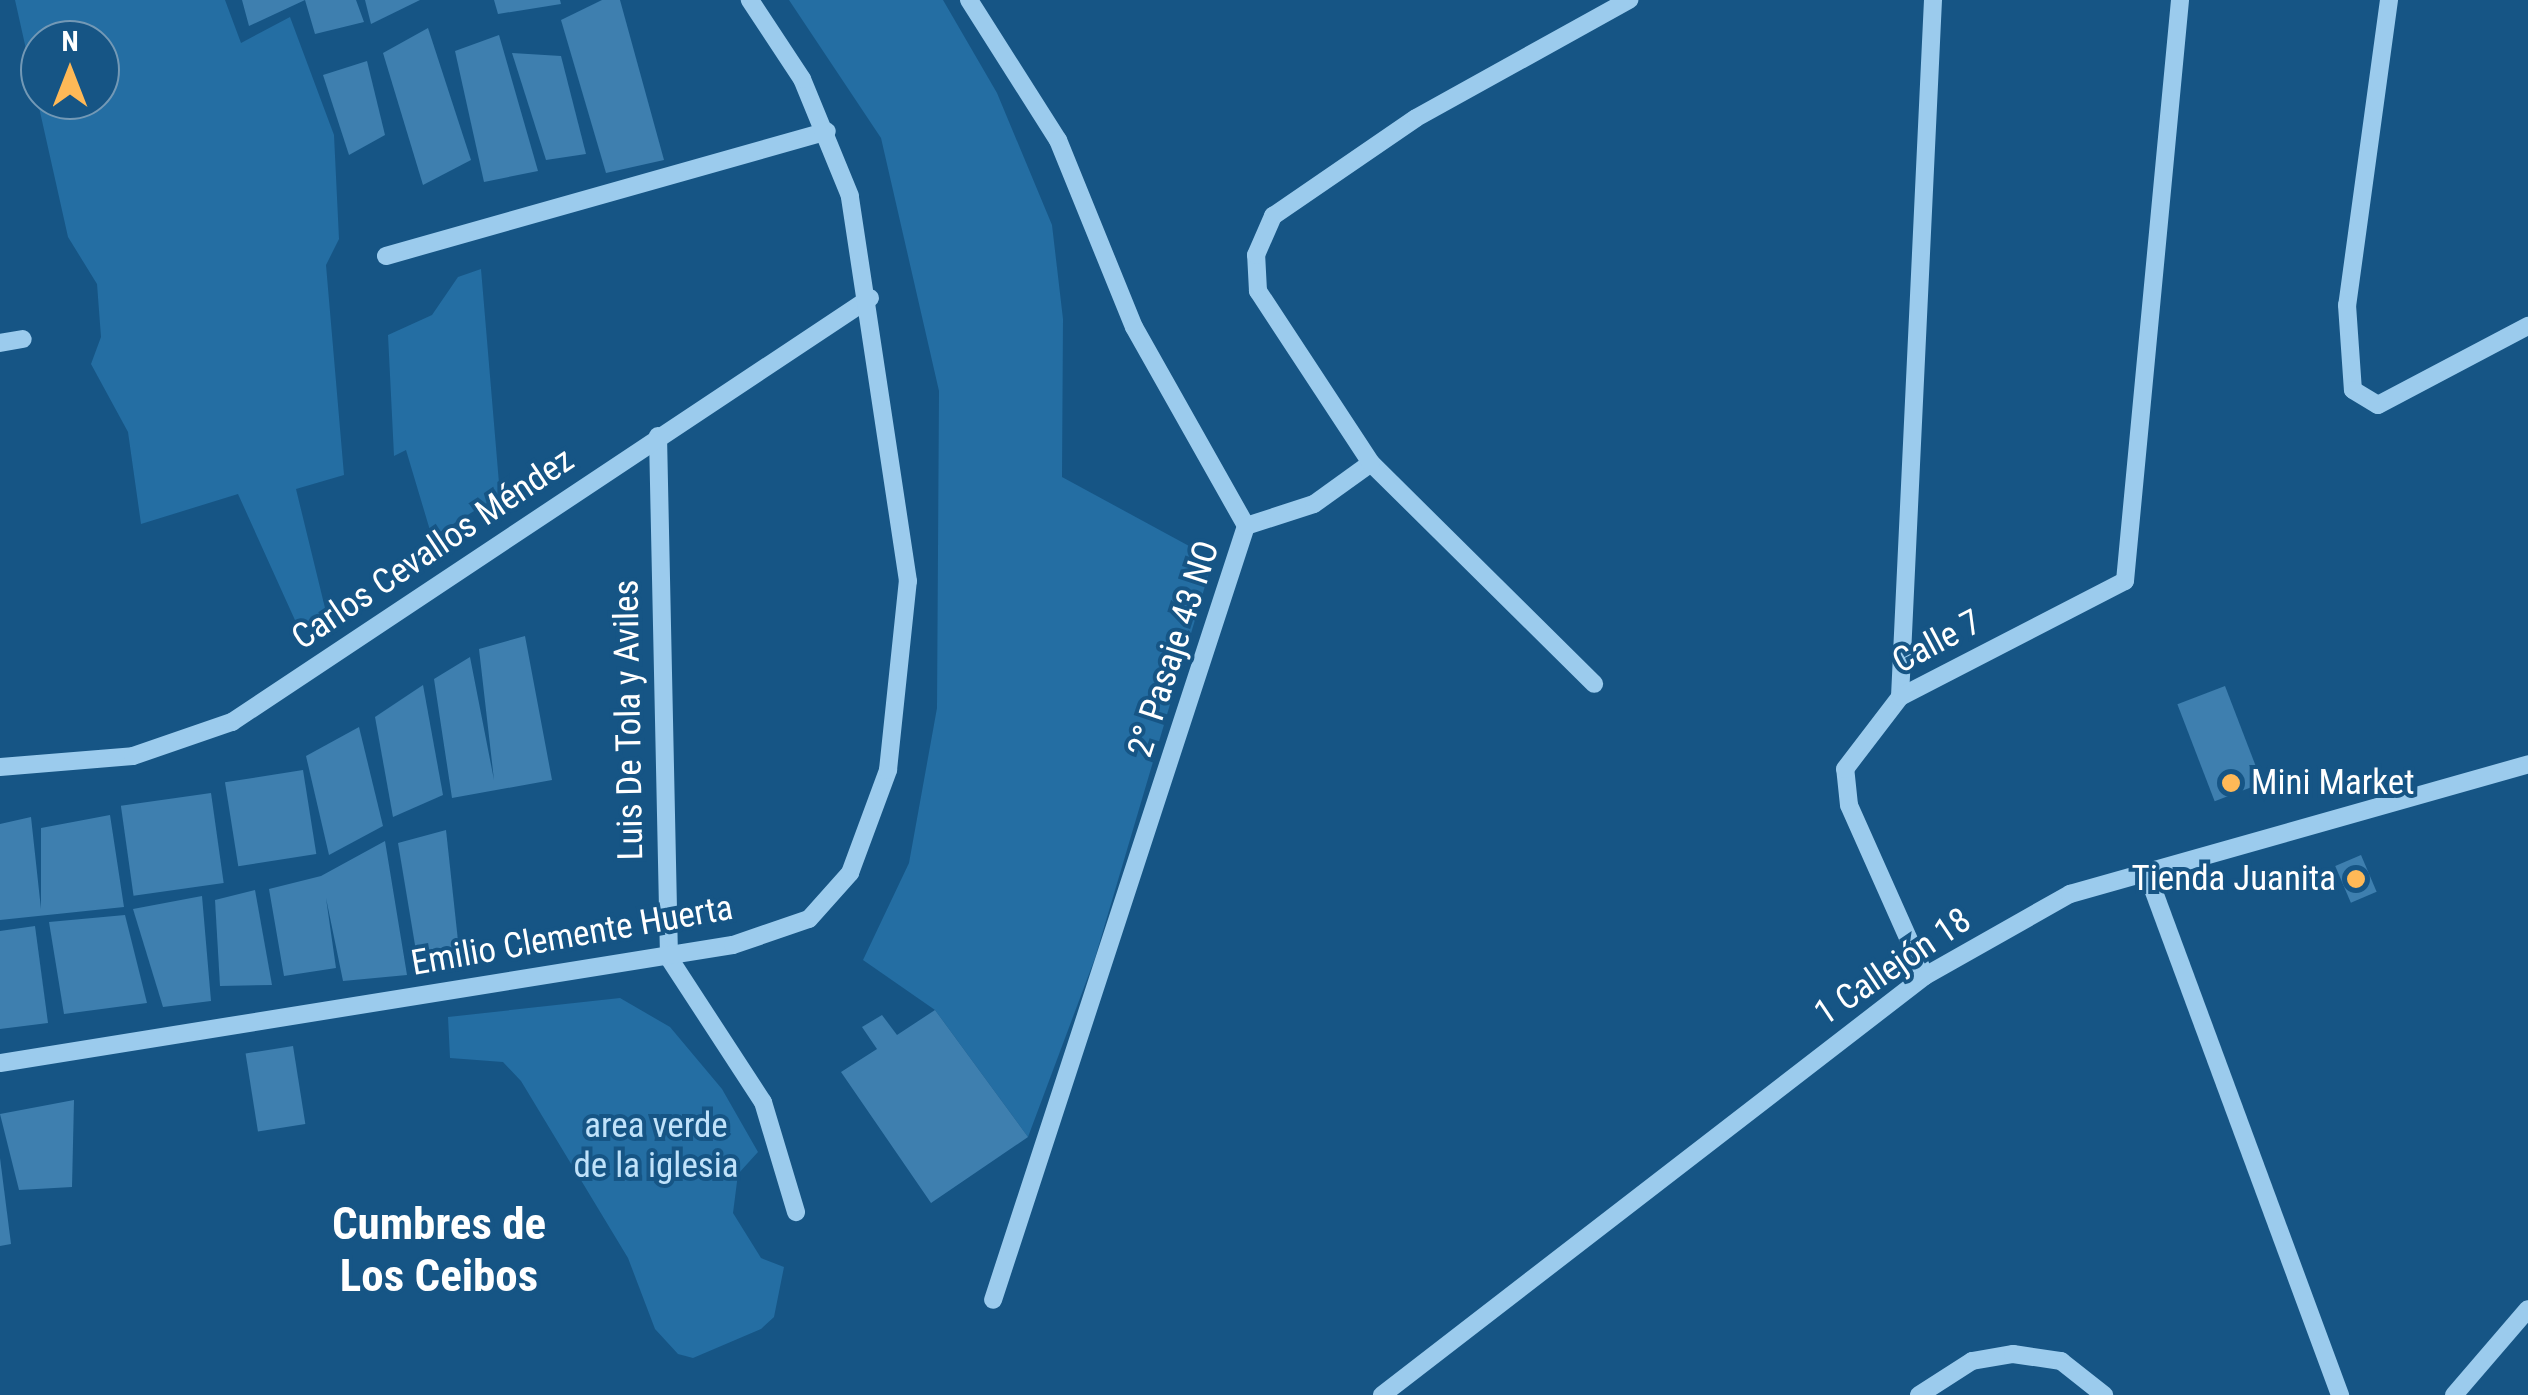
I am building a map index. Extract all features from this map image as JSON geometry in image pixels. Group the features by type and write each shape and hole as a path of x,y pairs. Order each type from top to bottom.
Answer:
{"street":[{"path":"750,0 828,132 870,298"},
{"name":"2° Pasaje 43 NO","path":"969,0 1058,140 1134,327 1246,526 993,1300"},
{"path":"1594,684 1371,463 1258,291 1256,255 1273,216 1416,118 1629,0"},
{"path":"1900,696 1933,0"},
{"name":"Calle 7","path":"1925,976 1844,784 1851,754 1900,696 2125,580 2180,0"},
{"path":"2389,0 2347,305 2353,390 2378,405 2528,326"},
{"path":"386,256 828,132"},
{"name":"Carlos Cevallos Méndez","path":"0,767 132,756 232,722 870,298"},
{"name":"Emilio Clemente Huerta","path":"0,1063 669,958 809,919 850,873 888,770 908,581 870,298"},
{"path":"0,342 23,339"},
{"name":"Luis De Tola y Aviles","path":"658,436 669,958"},
{"path":"1246,526 1314,504 1371,463"},
{"name":"1 Callejón 18","path":"1382,1395 1925,976 2070,894 2528,764"},
{"path":"2147,873 2340,1395"},
{"path":"669,958 762,1102 796,1212"},
{"path":"2454,1395 2528,1308"},
{"path":"1920,1395 1972,1360 2013,1354 2060,1361 2104,1395"}],"green space":[{"path":"15,0 225,0 241,43 290,17 334,135 339,239 326,265 344,475 296,489 326,612 299,629 238,494 141,524 128,432 91,364 101,337 97,284 68,237 42,120 120,120 120,20 20,22"},
{"path":"789,0 943,0 997,93 1052,225 1063,319 1062,477 1213,559 1095,958 1028,1137 935,1010 863,960 909,863 937,708 939,391 881,138"},
{"path":"481,269 500,495 432,537 406,450 394,456 388,335 432,315 458,277"},
{"name":"area verde de la iglesia","path":"620,998 670,1027 722,1089 758,1152 738,1174 733,1213 761,1258 784,1267 774,1317 761,1329 693,1358 678,1354 655,1329 628,1258 521,1081 503,1062 450,1058 448,1017"}],"building":[{"path":"242,0 305,0 249,26"},
{"path":"305,0 356,0 364,22 315,34"},
{"path":"365,0 420,0 371,24"},
{"path":"494,0 560,0 561,4 498,14"},
{"path":"602,0 620,0 664,160 606,173 561,20"},
{"path":"428,28 471,160 423,185 383,53"},
{"path":"499,35 538,171 484,182 455,51"},
{"path":"512,53 561,56 586,154 546,160"},
{"path":"367,61 385,135 349,155 323,75"},
{"path":"525,636 552,780 452,798 434,679 470,657 494,780 479,649"},
{"path":"423,685 443,795 393,817 375,717"},
{"path":"2225,686 2262,783 2215,801 2177,704"},
{"path":"359,727 383,826 329,855 306,756"},
{"path":"303,770 316,854 238,866 225,782"},
{"path":"211,793 224,883 134,896 121,806"},
{"path":"110,815 124,907 0,920 0,824 31,817 41,909 41,828"},
{"path":"446,830 459,950 417,957 398,843"},
{"path":"385,841 407,975 343,981 326,898 336,968 284,976 269,889 321,876"},
{"name":"Tienda Juanita","path":"2361,855 2377,892 2351,903 2335,866"},
{"path":"255,890 272,985 220,986 215,900"},
{"path":"202,896 211,1001 163,1007 133,909"},
{"path":"125,915 147,1003 64,1014 49,922"},
{"path":"35,926 48,1023 0,1029 0,931"},
{"path":"935,1010 1028,1137 931,1203 841,1072 877,1049 862,1027 882,1015 897,1035"},
{"path":"293,1046 305,1124 258,1132 246,1054"},
{"path":"74,1100 72,1187 19,1190 0,1114"},
{"path":"0,1158 11,1244 0,1246"}],"place":[{"name":"Mini Market","path":"2231,783"},
{"name":"Tienda Juanita","path":"2356,879"}],"district":[{"name":"Cumbres de Los Ceibos","path":"439,1250"}]}
